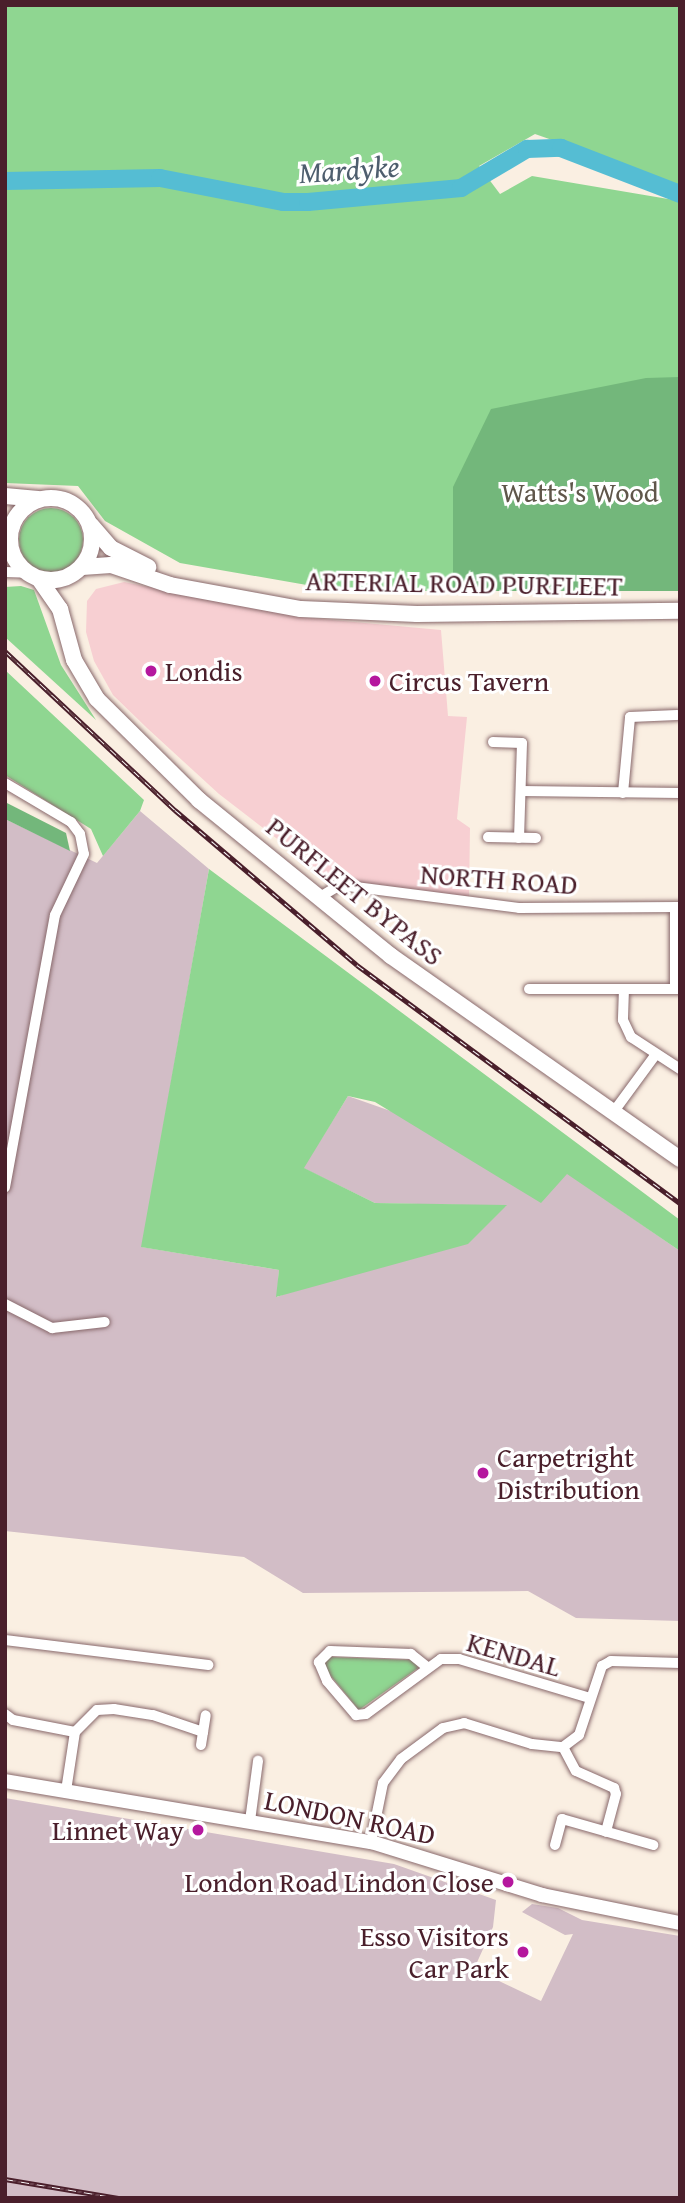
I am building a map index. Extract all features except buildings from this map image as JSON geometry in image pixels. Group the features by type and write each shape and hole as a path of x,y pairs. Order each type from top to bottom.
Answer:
{"main road":[{"path":"5,496 63,499 75,504 90,523 92,546 60,609"},
{"path":"39,499 22,509 8,540 34,576 78,570"},
{"name":"ARTERIAL ROAD PURFLEET","path":"90,523 102,539 128,558 207,591"},
{"name":"ARTERIAL ROAD PURFLEET","path":"78,570 111,565 170,585 301,609 369,612 680,611"},
{"name":"PURFLEET BYPASS","path":"34,576 60,609 74,660 114,719 199,800 391,956 612,1114 680,1159"}],"street":[{"path":"5,572 34,576"},
{"path":"623,793 630,717 677,715"},
{"path":"493,743 522,743 519,838"},
{"path":"5,783 71,822 80,835 84,853 55,915 5,1187"},
{"path":"521,791 680,793"},
{"path":"488,837 536,838"},
{"name":"NORTH ROAD","path":"320,897 340,885 519,908 677,907"},
{"path":"529,989 677,989 677,907"},
{"path":"624,989 624,1020 631,1037 680,1069"},
{"path":"612,1114 656,1054"},
{"path":"5,1304 51,1328 105,1322"},
{"path":"5,1640 208,1665"},
{"name":"KENDAL","path":"427,1667 411,1654 325,1652 319,1662 327,1681 356,1715 373,1709 441,1659 459,1659 590,1698"},
{"path":"372,1842 383,1783 412,1748 443,1728 464,1724 532,1744 563,1748 579,1735 596,1675 611,1661 680,1663"},
{"path":"66,1791 75,1732 97,1710 114,1709 153,1715 203,1732"},
{"path":"5,1714 13,1720 75,1732"},
{"path":"201,1745 206,1715"},
{"path":"563,1748 576,1771 614,1788 616,1794 607,1832"},
{"path":"250,1821 258,1761"},
{"name":"LONDON ROAD","path":"5,1781 372,1842 542,1895 680,1923"},
{"path":"555,1846 562,1819 653,1845"}],"shaded area":[{"path":"124,582 300,617 441,630 448,716 467,717 457,819 470,828 469,897 328,878 219,794 113,695 94,661 86,632 87,601 96,589"},
{"path":"140,811 209,869 142,1247 279,1270 277,1297 506,1206 375,1203 303,1168 348,1096 567,1173 680,1251 680,1621 576,1618 528,1591 303,1593 244,1557 5,1531 5,819 97,863"},
{"path":"5,1798 394,1864 496,1900 493,1927 474,1969 541,2001 573,1934 565,1935 522,1912 532,1904 558,1908 582,1920 680,1936 680,2198 5,2198"}],"green space":[{"path":"5,5 680,5 680,185 535,134 479,166 500,194 532,176 680,201 680,377 672,591 341,591 180,563 105,521 78,486 5,483"},
{"name":"Watts's Wood","path":"680,377 680,591 453,591 453,487 491,409 646,378"},
{"path":"45,508 57,508 74,517 81,528 81,552 74,563 57,572 45,572 33,567 24,558 19,546 19,534 24,522 33,513"},
{"path":"21,586 34,590 61,665 96,720 5,637 5,587"},
{"path":"5,670 144,800 140,811 103,856 91,829 5,775"},
{"path":"5,802 66,833 70,851 5,819"},
{"path":"209,869 680,1220 680,1251 567,1174 541,1203 375,1102 348,1096 304,1168 375,1203 507,1205 468,1244 276,1297 279,1270 141,1247"},
{"path":"328,1657 414,1660 418,1668 359,1710 326,1670 323,1663"}],"waterway":[{"name":"Mardyke","path":"5,181 160,178 283,202 308,202 461,188 527,149 561,148 680,194"}],"railway":[{"path":"5,651 175,810 357,965 680,1203"},
{"path":"5,2179 118,2198"}],"place":[{"name":"Londis","path":"151,671"},
{"name":"Circus Tavern","path":"375,681"},
{"name":"Carpetright Distribution","path":"483,1473"},
{"name":"Linnet Way","path":"198,1830"},
{"name":"London Road Lindon Close","path":"508,1882"},
{"name":"Esso Visitors Car Park","path":"523,1952"}]}
